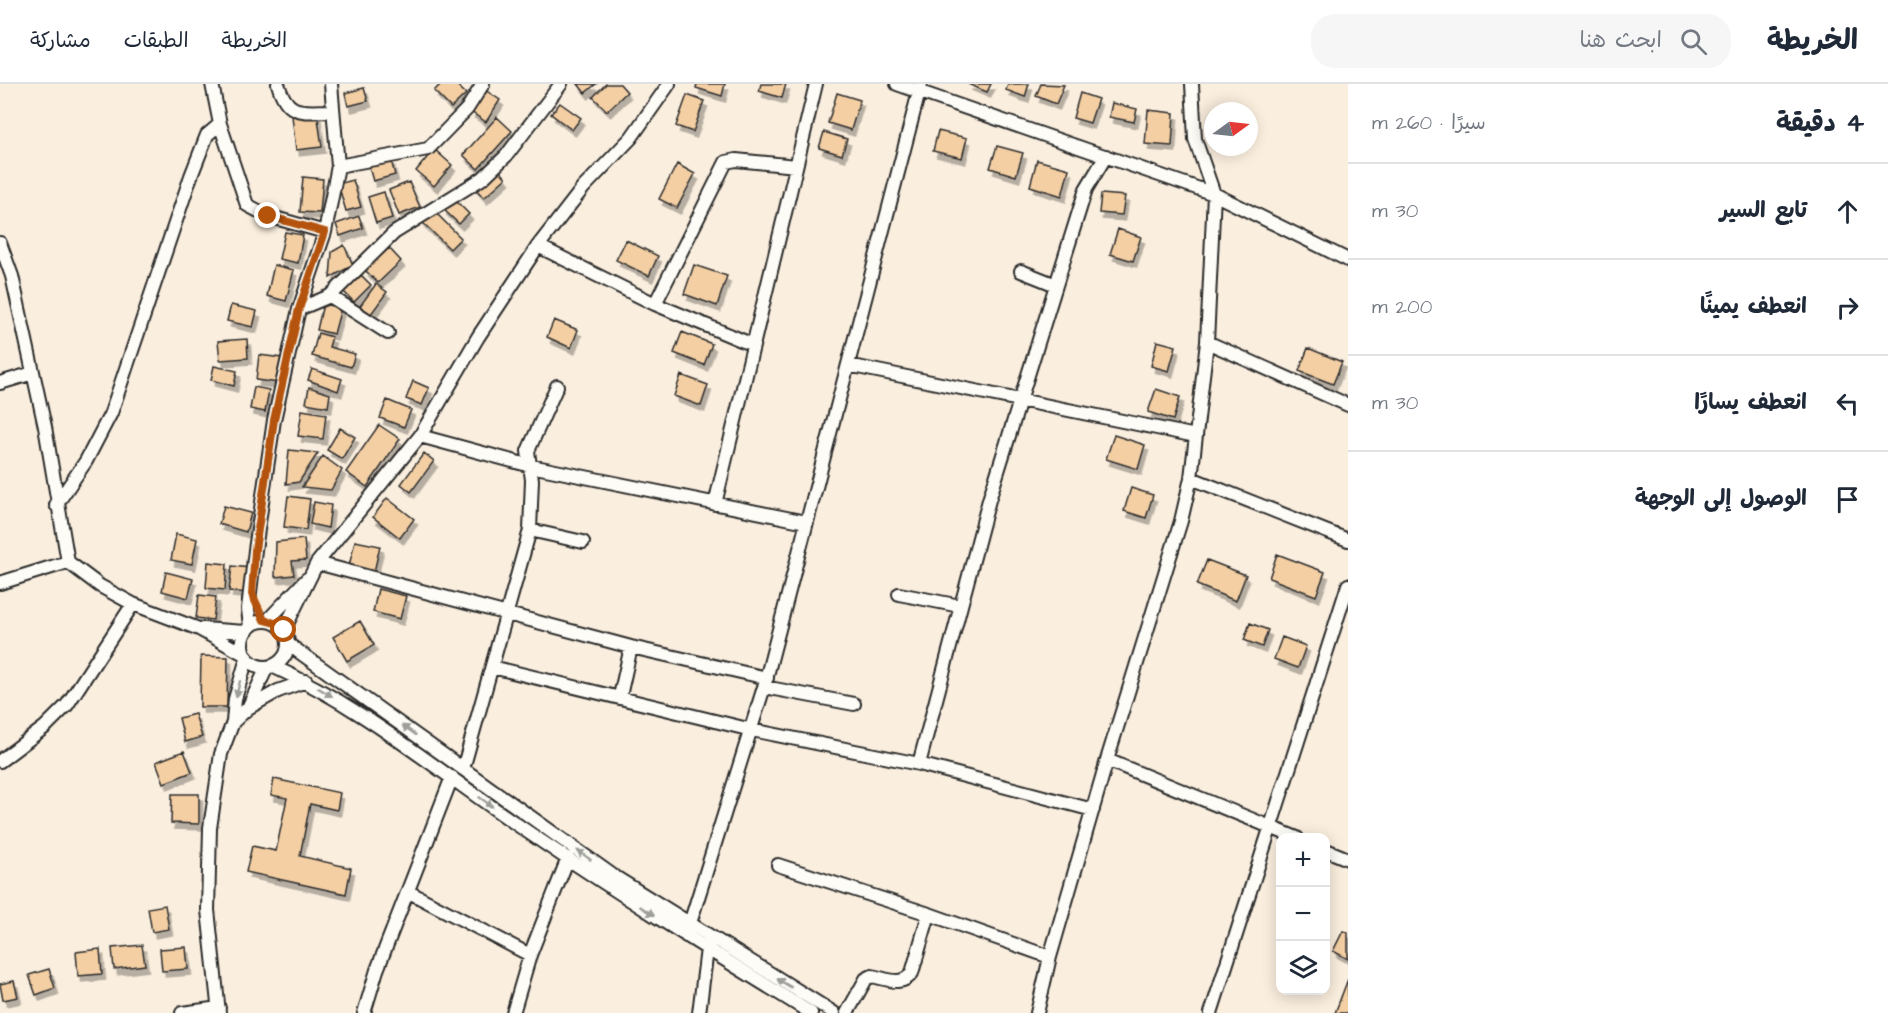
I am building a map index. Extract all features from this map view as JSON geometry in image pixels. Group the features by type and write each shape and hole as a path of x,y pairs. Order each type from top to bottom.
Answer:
{"street":[{"path":"212,84 220,124 247,205 274,219 325,232"},
{"path":"279,84 285,103 292,109 333,111"},
{"path":"183,1013 219,1010 208,910 208,854 221,754 233,722 245,656 242,639 248,629 255,550 274,420 299,309 325,232 338,166 331,84"},
{"path":"338,166 428,149 467,109 483,84"},
{"path":"299,309 330,296 394,233 483,178 497,166 561,84"},
{"path":"199,629 248,629 266,621 315,568 420,436 478,338 538,246 583,188 631,138 669,84"},
{"path":"715,504 816,84"},
{"path":"897,84 920,87 1214,194 1348,260"},
{"path":"1037,1013 1050,957 1107,760 1171,555 1191,478 1207,342 1214,194 1195,139 1192,84"},
{"path":"688,931 766,682 920,87"},
{"path":"56,505 86,461 111,413 191,176 207,135 220,124"},
{"path":"919,764 989,500 1086,189 1106,156"},
{"path":"655,304 726,162 736,160 796,166"},
{"path":"0,243 12,276 51,457 56,505 68,562 100,586 133,604 199,629 245,656 252,663 270,667 306,681 423,747"},
{"path":"538,246 655,304 753,345"},
{"path":"1021,271 1056,285"},
{"path":"330,296 388,333"},
{"path":"1207,342 1348,405"},
{"path":"848,365 1196,436"},
{"path":"0,383 33,373"},
{"path":"364,1013 377,970 468,744 492,667 530,530 531,466 528,451 557,386"},
{"path":"420,436 531,466 806,522"},
{"path":"1191,478 1348,540"},
{"path":"530,530 583,542"},
{"path":"0,583 68,562"},
{"path":"315,568 506,614 854,704"},
{"path":"284,630 315,568"},
{"path":"1210,1013 1272,827 1348,585"},
{"path":"248,708 270,667 284,659 288,644 284,630 279,624 266,621 252,594"},
{"path":"899,594 960,606"},
{"path":"0,761 45,727 67,705 133,604"},
{"path":"288,644 568,858 610,880"},
{"path":"620,696 631,647"},
{"path":"492,667 620,696 752,730 919,764 1093,810"},
{"path":"233,722 248,708 278,691 306,681"},
{"path":"1107,760 1287,833"},
{"path":"457,773 610,880 688,931 834,1013"},
{"path":"1330,852 1348,860"},
{"path":"513,1013 530,955 568,858"},
{"path":"778,865 929,914 1050,957"},
{"path":"409,892 530,955"},
{"path":"847,1013 866,979 873,976 898,982 908,980 929,914"},
{"path":"699,1013 708,943"},
{"path":"708,943 811,1013"}],"building":[{"path":"441,84 456,84 466,94 451,108 434,91"},
{"path":"578,84 596,84 585,93"},
{"path":"606,84 620,84 627,92 607,111 593,97"},
{"path":"697,84 725,84 722,96 696,88"},
{"path":"761,84 786,84 782,98 759,91"},
{"path":"968,84 991,84 987,92"},
{"path":"1008,84 1029,84 1025,97 1006,90"},
{"path":"1041,84 1064,85 1056,104 1036,96"},
{"path":"364,88 368,101 348,106 345,93"},
{"path":"485,90 500,100 486,122 471,112"},
{"path":"837,93 860,100 851,130 828,123"},
{"path":"1080,93 1098,99 1090,123 1073,118"},
{"path":"687,95 704,101 693,132 676,126"},
{"path":"560,103 581,118 572,130 551,114"},
{"path":"1112,103 1137,109 1134,122 1109,117"},
{"path":"1148,110 1174,113 1172,146 1145,144"},
{"path":"317,112 322,147 296,150 292,116"},
{"path":"497,117 512,131 478,169 463,155"},
{"path":"938,131 967,138 962,158 933,151"},
{"path":"824,132 847,139 842,155 819,148"},
{"path":"997,146 1023,153 1016,176 990,168"},
{"path":"434,149 452,165 434,186 416,171"},
{"path":"391,160 395,175 373,181 369,167"},
{"path":"1037,160 1069,169 1062,196 1030,186"},
{"path":"677,164 695,174 677,208 659,199"},
{"path":"497,167 506,178 484,198 474,187"},
{"path":"303,177 323,179 320,213 300,212"},
{"path":"353,180 361,207 346,211 338,184"},
{"path":"409,182 420,207 399,215 389,190"},
{"path":"384,192 392,218 376,223 368,197"},
{"path":"1101,194 1125,196 1122,215 1099,213"},
{"path":"453,198 469,214 459,224 443,209"},
{"path":"432,209 461,238 450,249 421,221"},
{"path":"359,216 363,228 340,236 336,224"},
{"path":"1118,229 1141,237 1133,261 1110,254"},
{"path":"285,232 303,235 298,263 279,259"},
{"path":"626,240 658,256 649,276 616,260"},
{"path":"344,245 353,265 330,278 332,252"},
{"path":"389,248 401,261 378,283 365,270"},
{"path":"274,265 294,270 286,301 267,296"},
{"path":"694,265 727,276 717,306 684,294"},
{"path":"361,275 371,285 354,302 344,292"},
{"path":"376,284 387,292 371,314 360,306"},
{"path":"323,304 341,308 334,334 317,330"},
{"path":"231,305 257,311 253,327 227,321"},
{"path":"554,320 578,330 571,348 547,337"},
{"path":"682,332 712,344 704,365 674,353"},
{"path":"318,333 332,337 329,347 355,354 351,367 312,356"},
{"path":"247,339 248,358 220,360 218,341"},
{"path":"1157,341 1176,346 1169,371 1151,366"},
{"path":"1308,348 1342,362 1333,384 1299,371"},
{"path":"259,355 282,358 279,383 256,380"},
{"path":"214,366 237,371 234,386 211,380"},
{"path":"312,369 342,379 338,391 308,380"},
{"path":"681,375 708,385 701,406 674,396"},
{"path":"413,381 429,388 422,405 406,399"},
{"path":"254,387 269,390 265,412 250,409"},
{"path":"309,387 330,394 328,407 306,403"},
{"path":"1156,389 1180,397 1173,420 1148,412"},
{"path":"387,400 411,410 404,427 380,418"},
{"path":"302,410 326,414 323,439 298,436"},
{"path":"379,425 400,439 367,487 346,472"},
{"path":"340,428 355,437 342,459 327,450"},
{"path":"1114,435 1145,445 1138,469 1106,459"},
{"path":"289,450 318,453 299,482 286,484"},
{"path":"424,453 434,461 411,492 401,484"},
{"path":"323,456 342,470 331,490 302,487"},
{"path":"1131,488 1153,495 1146,518 1124,511"},
{"path":"288,496 310,499 306,530 284,527"},
{"path":"387,498 414,519 400,538 373,517"},
{"path":"314,502 331,505 328,528 310,524"},
{"path":"224,506 251,513 246,532 219,524"},
{"path":"176,534 197,539 192,564 171,560"},
{"path":"304,539 306,560 292,561 294,575 275,577 276,542"},
{"path":"355,541 380,546 374,572 349,566"},
{"path":"1277,554 1325,572 1316,596 1269,578"},
{"path":"1207,560 1246,575 1236,601 1197,585"},
{"path":"208,562 227,564 225,590 206,588"},
{"path":"232,566 250,568 247,593 229,591"},
{"path":"166,572 193,579 188,598 162,591"},
{"path":"378,589 406,596 400,619 373,612"},
{"path":"199,595 216,597 213,620 196,618"},
{"path":"360,621 374,645 347,661 333,637"},
{"path":"1250,623 1268,630 1262,647 1244,640"},
{"path":"1282,637 1306,646 1298,668 1274,659"},
{"path":"201,656 228,657 227,707 200,707"},
{"path":"195,714 202,737 185,742 179,718"},
{"path":"184,751 192,772 164,783 156,762"},
{"path":"274,779 340,793 337,810 310,804 300,856 351,868 346,894 246,872 252,846 276,851 287,798 271,795"},
{"path":"172,794 199,794 199,824 171,823"},
{"path":"165,905 169,929 152,932 148,908"},
{"path":"1343,931 1348,933 1348,959 1333,951"},
{"path":"142,945 145,965 114,969 112,948"},
{"path":"186,947 188,969 162,971 160,949"},
{"path":"100,949 102,974 78,976 76,952"},
{"path":"49,969 55,988 36,995 29,975"},
{"path":"1348,979 1348,1013 1335,1013"},
{"path":"14,981 18,997 3,1000 0,984"}],"route":[{"path":"268,216 325,232 299,309 274,420 255,550 252,594 264,620 279,624 284,630"}]}
